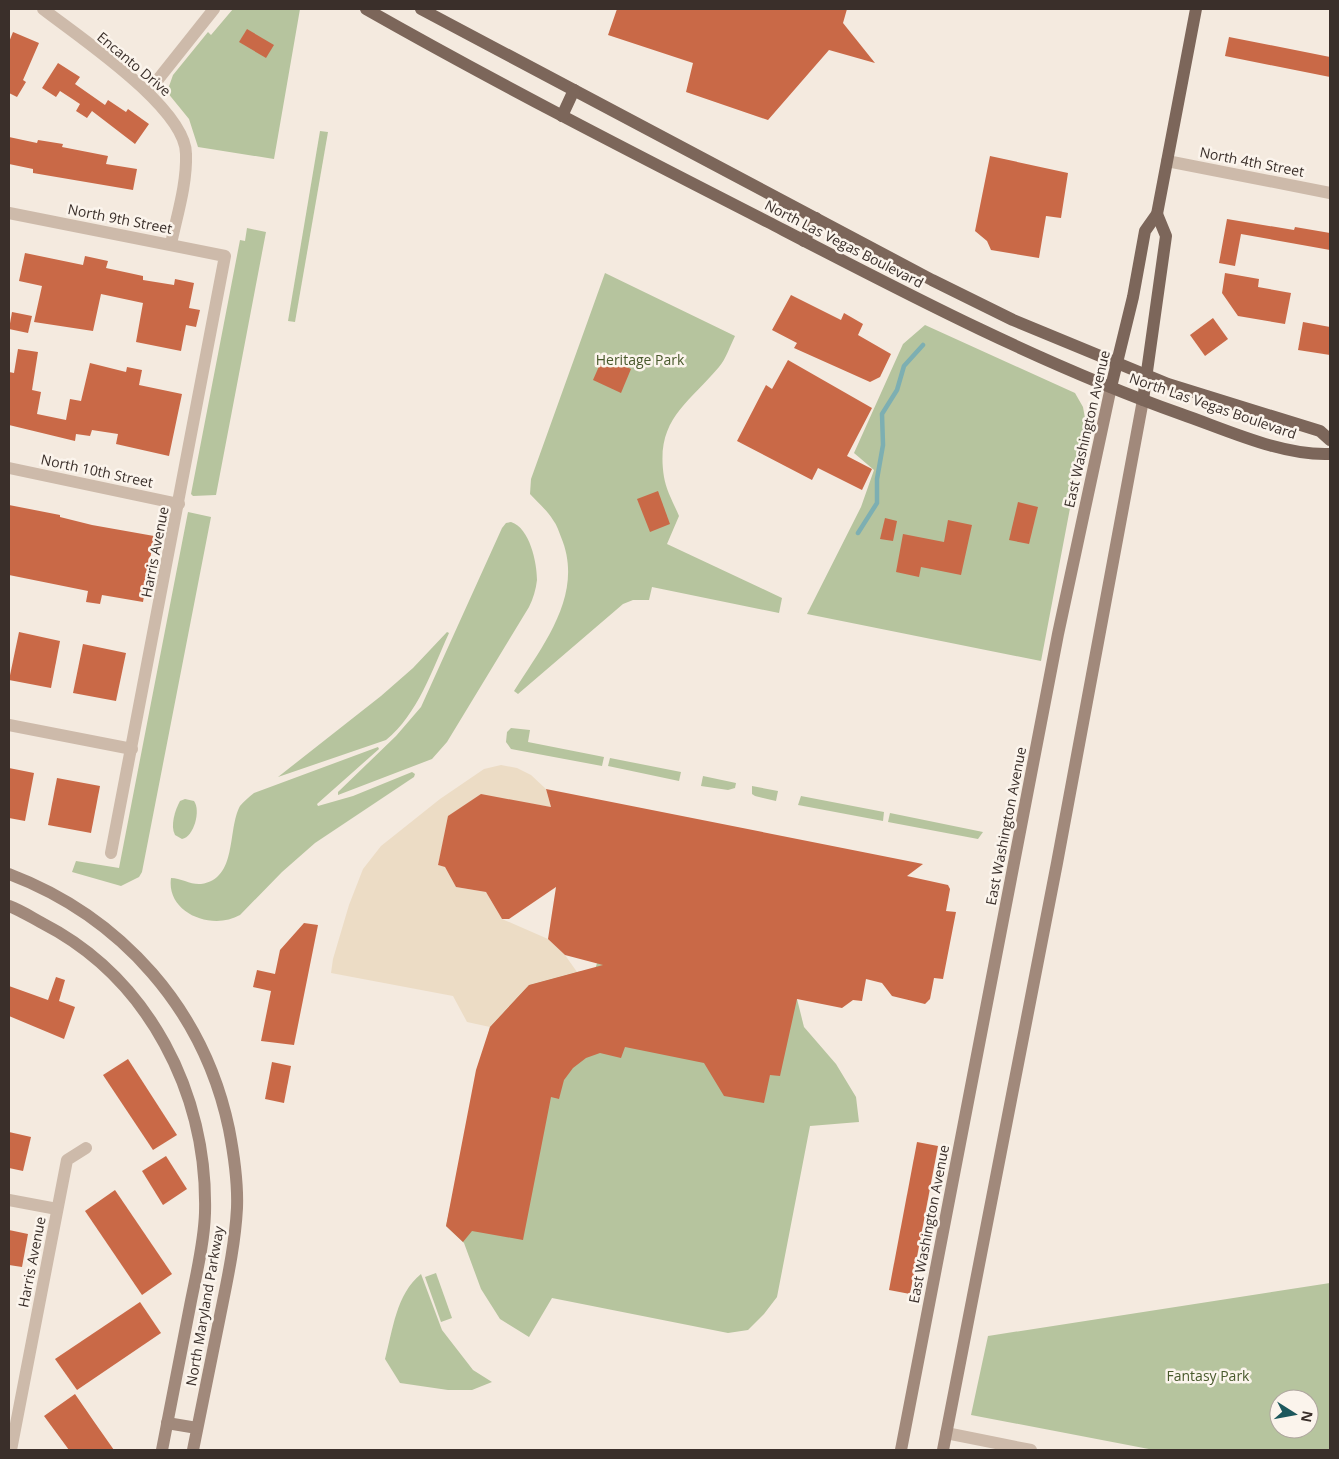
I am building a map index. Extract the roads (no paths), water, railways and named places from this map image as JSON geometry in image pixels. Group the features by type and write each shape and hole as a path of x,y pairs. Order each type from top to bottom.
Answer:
{"main road":[{"name":"North Las Vegas Boulevard","path":"366,9 562,116 804,241 1003,340 1143,400 1244,436 1308,454 1330,454"},
{"name":"North Las Vegas Boulevard","path":"421,9 932,280 989,308 1147,375 1230,404 1320,431 1330,440"},
{"name":"East Washington Avenue","path":"901,1450 1056,643 1132,297 1144,230 1157,214 1196,9"},
{"path":"562,116 574,90"},
{"path":"943,1450 1056,872 1143,400 1166,236 1157,214"},
{"path":"804,241 816,218"},
{"name":"North Maryland Parkway","path":"9,874 43,887 80,909 130,948 161,983 186,1020 210,1063 225,1112 234,1155 237,1207 230,1262 193,1450"},
{"name":"North Maryland Parkway","path":"9,906 62,933 107,966 141,1005 175,1060 194,1112 204,1164 204,1233 167,1423 166,1450"},
{"path":"167,1423 197,1428"}],"street":[{"name":"Encanto Drive","path":"43,9 148,92 168,113 183,135 186,154 171,244"},
{"path":"148,92 214,9"},
{"name":"North 4th Street","path":"1167,161 1330,193"},
{"name":"North 9th Street","path":"9,213 226,256"},
{"name":"Harris Avenue","path":"111,853 226,256"},
{"name":"North 10th Street","path":"9,468 179,504"},
{"path":"9,725 132,749"},
{"name":"Harris Avenue","path":"11,1450 67,1160 86,1148"},
{"path":"9,1200 57,1208"},
{"path":"946,1433 1031,1450"}],"waterway":[{"path":"858,533 877,503 877,479 883,445 882,414 897,390 904,366 923,345"}],"park label":[{"name":"Heritage Park","path":"640,360"},
{"name":"Fantasy Park","path":"1208,1376"}]}
